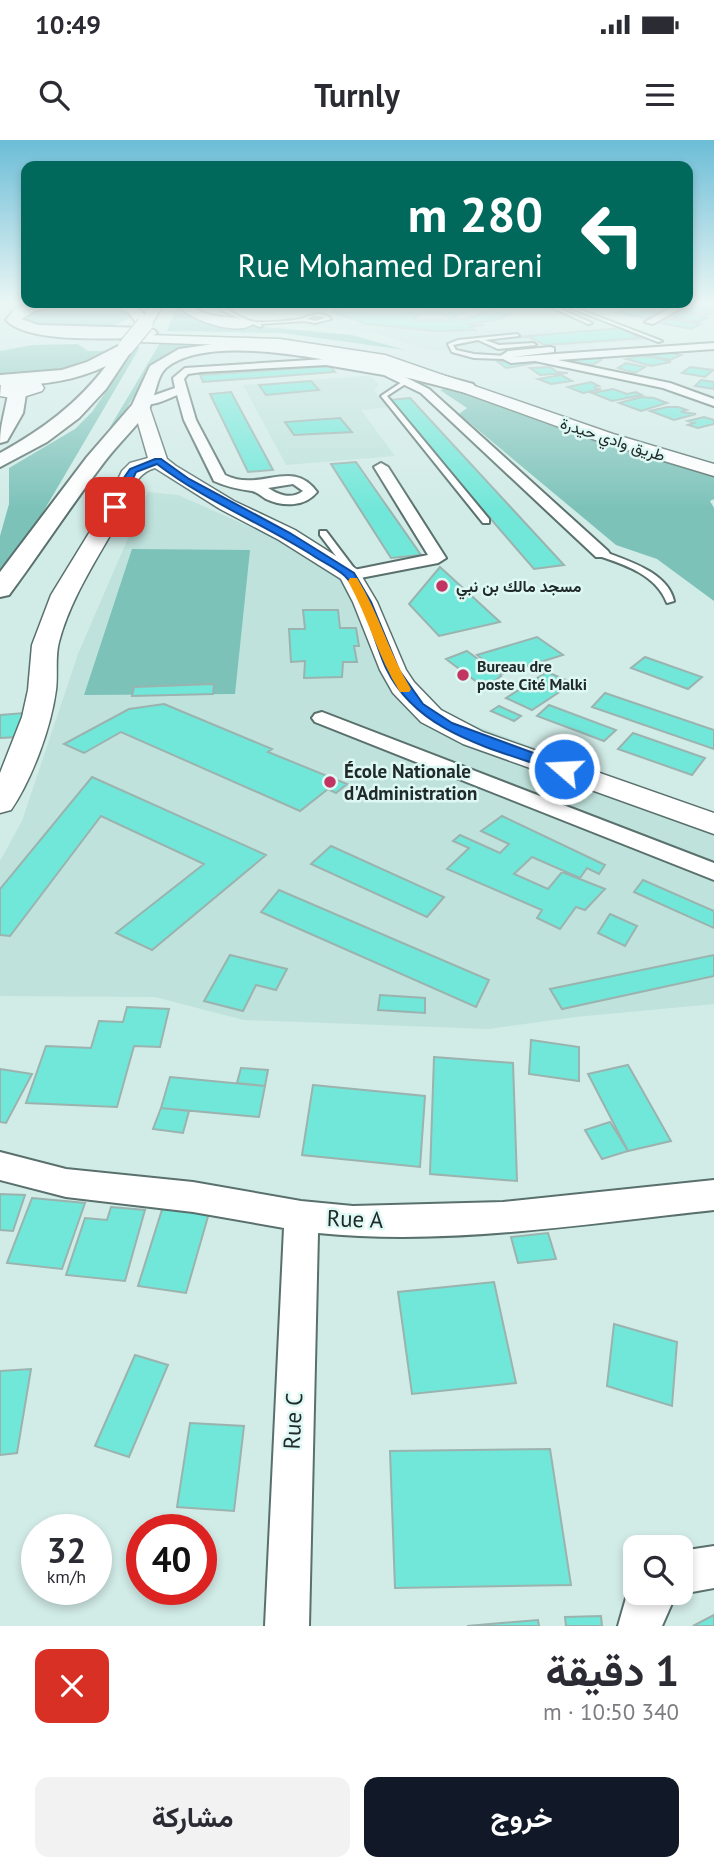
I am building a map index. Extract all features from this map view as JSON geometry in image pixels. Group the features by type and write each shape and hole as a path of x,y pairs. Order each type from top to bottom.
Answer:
{"highway":[{"path":"15,388 80,371"},
{"path":"0,461 84,406 109,371"},
{"path":"136,399 144,371"},
{"path":"0,589 107,445 156,371"},
{"path":"415,371 475,384"},
{"path":"0,380 15,388 51,391 59,398 51,425 28,445"},
{"path":"0,436 14,414 15,388"},
{"path":"26,555 108,413"}],"main road":[{"name":"طريق وادي حيدرة","path":"431,371 714,456"},
{"path":"459,371 475,384"},
{"name":"طريق وادي حيدرة","path":"475,384 607,438 714,470"},
{"path":"136,399 158,461 186,481 352,575 393,670 419,706 431,716 473,737 714,824"},
{"path":"0,803 10,787 36,717 42,690 44,645 63,595 115,507 129,475 137,467 158,461"}],"street":[{"path":"185,371 178,378 180,390 190,420 216,476 237,485 258,486"},
{"path":"383,371 425,391 602,554"},
{"path":"580,371 651,395"},
{"path":"594,371 650,382 714,403"},
{"path":"650,382 662,374"},
{"path":"136,399 154,401 180,390"},
{"path":"352,575 438,558 381,467"},
{"path":"322,718 714,872"},
{"name":"Rue A","path":"0,1166 66,1183 193,1197 301,1216 353,1221 451,1220 714,1195"},
{"name":"Rue C","path":"287,1626 288,1513 300,1296 301,1216"},
{"path":"693,1570 714,1567"},
{"path":"640,1626 647,1605"}],"lane":[{"path":"407,381 384,396 486,521"},
{"path":"323,533 352,575"},
{"path":"602,554 640,568 668,592 670,601"}],"shaded area":[{"path":"0,371 50,371 0,376"},
{"path":"120,371 126,371 39,519 0,575 0,536 9,504 9,468 75,429 92,412"},
{"path":"143,371 149,371 115,427 110,427"},
{"path":"372,377 379,384 374,390 388,407 361,410 395,456 286,465 243,385"},
{"path":"452,387 544,423 714,475 714,499 710,501 714,508 714,601 657,559 616,545 459,414 467,408 440,390"},
{"name":"École Nationale d'Administration","path":"148,492 178,495 286,543 345,575 428,703 471,724 714,815 714,1004 575,1017 488,1029 244,1020 155,997 0,996 0,861 22,821 78,654"},
{"path":"132,549 250,550 235,694 84,695"}],"building":[{"path":"253,371 335,372 203,382 200,375"},
{"path":"535,371 568,373 540,375"},
{"path":"684,371 711,371 705,377 682,373"},
{"path":"561,375 572,381 551,384 538,379"},
{"path":"701,380 714,382 714,389 695,386"},
{"path":"311,381 319,390 266,395 259,385"},
{"path":"591,382 599,386 594,387 601,389 583,393 568,387"},
{"path":"613,389 642,395 612,401 592,393"},
{"path":"231,392 273,470 248,472 210,394"},
{"path":"642,397 667,403 641,411 619,403"},
{"path":"410,398 564,565 534,569 388,400"},
{"path":"678,407 687,410 681,412 696,414 674,420 650,411"},
{"path":"704,417 714,420 714,424 698,428 688,425 694,423 688,421"},
{"path":"340,418 352,432 294,435 285,422"},
{"path":"356,462 421,555 391,558 331,464"},
{"name":"مسجد مالك بن نبي","path":"440,567 500,622 439,636 409,604"},
{"path":"303,610 338,610 340,628 356,628 359,646 354,646 357,662 343,662 342,677 304,678 305,661 291,662 289,629 305,629"},
{"path":"537,637 563,655 502,674 477,655"},
{"path":"467,651 501,676 485,688 446,659"},
{"path":"645,657 702,677 688,689 631,668"},
{"path":"547,672 573,683 532,710 506,698"},
{"path":"214,684 213,694 132,696 134,687"},
{"path":"605,693 714,730 714,749 592,707"},
{"path":"164,704 272,749 268,752 347,784 336,793 328,789 300,811 121,732 84,753 64,744 129,709"},
{"path":"549,705 616,730 604,741 537,716"},
{"path":"499,706 521,716 514,721 491,711"},
{"path":"24,713 18,737 0,738 0,715"},
{"path":"633,733 705,758 692,775 618,749"},
{"path":"92,777 266,855 152,950 116,933 204,864 101,816 10,936 0,935 0,889"},
{"path":"502,816 605,865 599,874 587,868 580,878 532,857 514,874 548,889 562,872 605,889 585,910 576,907 560,929 537,918 542,910 447,869 469,848 453,841 460,835 500,853 509,844 481,831"},
{"path":"331,846 444,897 427,917 311,864"},
{"path":"643,880 714,911 714,928 634,892"},
{"path":"279,890 489,980 476,1007 261,912"},
{"path":"610,914 637,926 625,946 598,933"},
{"path":"230,955 287,969 276,990 256,985 243,1011 204,1001"},
{"path":"714,955 714,976 562,1009 550,989"},
{"path":"380,995 425,998 425,1013 378,1010"},
{"path":"127,1007 169,1009 160,1047 134,1046 117,1107 26,1103 46,1046 91,1048 99,1021 123,1022"},
{"path":"531,1040 579,1047 579,1081 529,1074"},
{"path":"434,1057 513,1063 517,1181 430,1174"},
{"path":"628,1065 671,1141 628,1151 588,1074"},
{"path":"241,1068 268,1070 265,1086 237,1083"},
{"path":"0,1069 32,1074 6,1123 0,1122"},
{"path":"170,1077 265,1086 259,1117 161,1108"},
{"path":"313,1085 425,1096 420,1167 302,1155"},
{"path":"161,1108 189,1111 183,1133 153,1129"},
{"path":"610,1122 628,1151 602,1159 585,1130"},
{"path":"0,1194 25,1195 13,1231 0,1230"},
{"path":"32,1198 85,1203 62,1269 7,1263"},
{"path":"165,1200 211,1206 186,1293 138,1286"},
{"path":"111,1207 145,1210 125,1281 66,1275 85,1218 107,1220"},
{"path":"548,1233 556,1259 518,1263 511,1237"},
{"path":"494,1282 516,1383 412,1394 398,1292"},
{"path":"614,1324 677,1342 672,1406 607,1386"},
{"path":"135,1355 168,1365 129,1457 95,1446"},
{"path":"31,1369 17,1453 0,1455 0,1371"},
{"path":"190,1423 244,1426 234,1511 177,1507"},
{"path":"550,1449 571,1585 395,1588 390,1451"},
{"path":"714,1615 714,1626 693,1626"},
{"path":"601,1616 602,1626 566,1626 565,1617"},
{"path":"538,1620 539,1626 467,1626"}],"slow traffic":[{"path":"354,581 404,689"}],"place":[{"name":"مسجد مالك بن نبي","path":"442,586"},
{"name":"Bureau dre poste Cité Malki","path":"463,675"},
{"name":"École Nationale d'Administration","path":"330,782"}],"route":[{"path":"115,507 123,485 133,470 143,464 158,461 227,505 287,536 350,575 365,602 393,670 419,706 447,726 487,743 564,769"}]}
